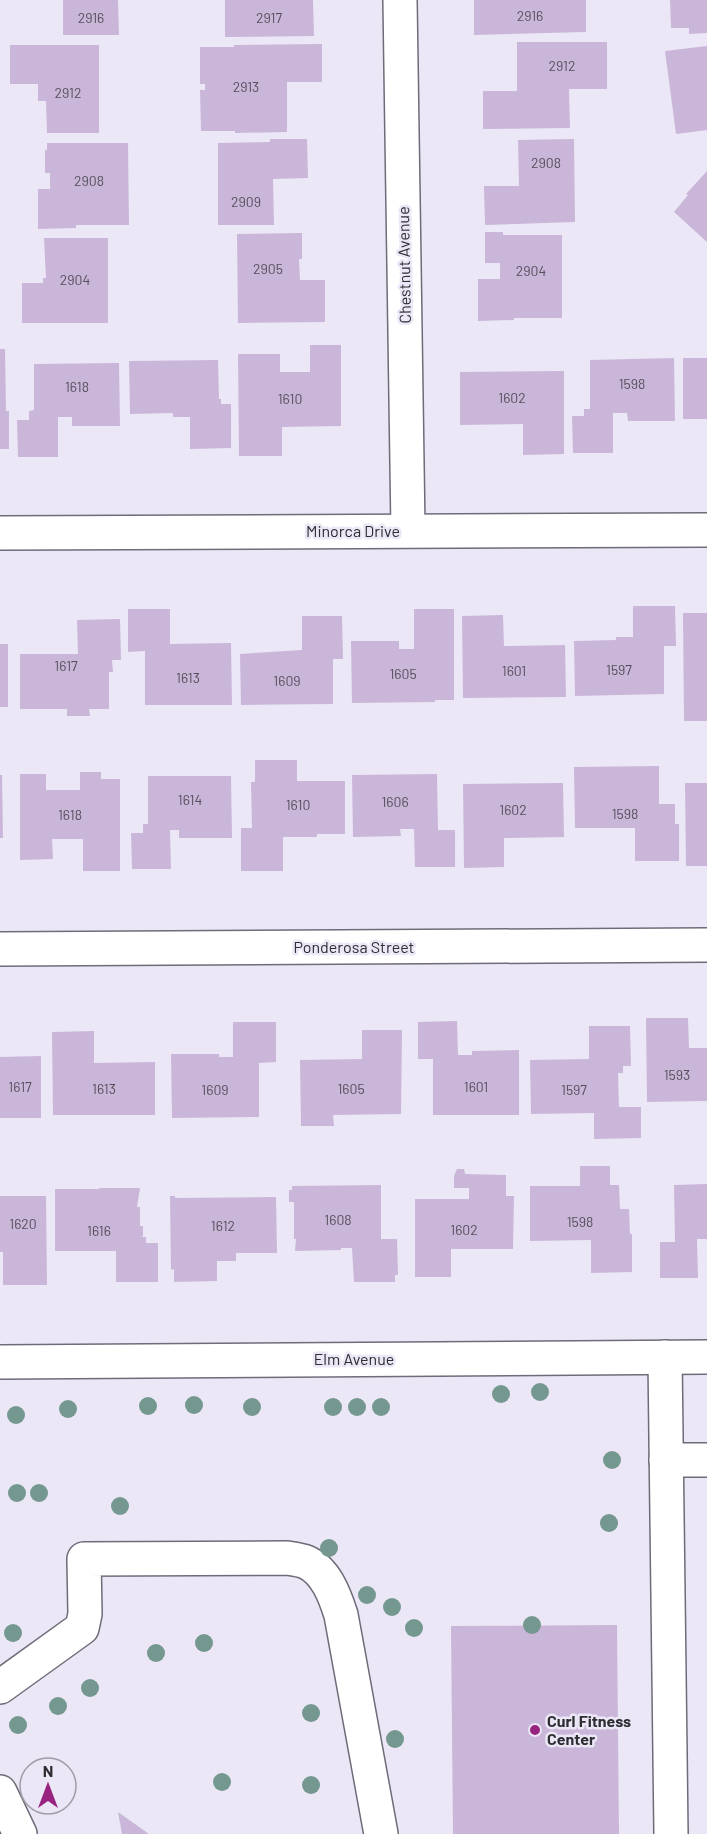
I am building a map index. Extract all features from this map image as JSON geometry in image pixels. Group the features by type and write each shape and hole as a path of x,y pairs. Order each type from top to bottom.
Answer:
{"street":[{"name":"Chestnut Avenue","path":"400,0 408,530"},
{"name":"Minorca Drive","path":"0,533 707,530"},
{"name":"Ponderosa Street","path":"0,949 707,945"},
{"path":"665,1357 671,1834"},
{"name":"Elm Avenue","path":"0,1362 707,1357"},
{"path":"666,1460 707,1460"},
{"path":"0,1687 82,1628 85,1614 84,1559 287,1558 306,1562 326,1581 335,1594 341,1615 381,1834"},
{"path":"0,1792 20,1834"}],"building":[{"path":"63,0 118,0 119,35 63,35"},
{"path":"225,0 313,0 314,36 225,37"},
{"path":"474,0 586,0 586,32 474,35"},
{"path":"670,0 707,0 707,33 689,34 689,28 671,28"},
{"path":"517,42 607,42 607,89 569,89 570,128 483,129 483,91 517,91"},
{"path":"322,44 322,82 287,82 287,132 201,131 200,90 205,90 205,84 200,84 200,47"},
{"path":"10,45 99,45 99,133 47,133 46,101 38,101 38,84 10,84"},
{"path":"707,46 707,130 676,134 665,51"},
{"path":"270,139 307,139 308,178 273,179 274,225 218,225 218,143 270,142"},
{"path":"574,139 575,222 485,225 484,186 519,186 518,140"},
{"path":"47,143 128,143 129,225 76,225 76,228 38,229 38,189 50,189 50,173 45,173"},
{"path":"707,171 707,242 674,212 688,195 686,194"},
{"path":"485,232 503,232 503,235 562,235 562,318 478,321 478,279 500,279 500,263 485,263"},
{"path":"302,233 302,259 299,259 300,280 325,280 325,322 238,323 237,234"},
{"path":"44,238 108,238 108,323 22,323 22,283 43,283 43,278 46,278"},
{"path":"310,345 341,345 341,426 282,427 282,456 239,456 238,354 280,354 280,372 310,372"},
{"path":"0,349 5,349 9,449 0,449"},
{"path":"674,358 675,421 628,421 627,413 613,413 613,453 573,453 572,416 584,416 584,409 590,409 590,360"},
{"path":"683,358 707,358 707,419 683,419"},
{"path":"218,360 219,399 221,399 221,404 231,404 231,448 190,449 190,417 173,417 173,413 130,414 129,361"},
{"path":"119,363 120,426 72,426 72,417 58,417 58,457 18,457 17,420 29,420 29,411 34,410 34,364"},
{"path":"564,371 564,454 523,455 523,424 460,425 460,372"},
{"path":"633,606 675,606 676,646 664,646 664,694 575,696 574,641 616,640 616,637 633,637"},
{"path":"128,609 170,609 170,644 231,643 232,705 145,705 145,651 128,652"},
{"path":"414,609 454,609 454,700 352,703 351,641 399,641 399,649 414,649"},
{"path":"683,613 707,613 707,721 684,721"},
{"path":"503,615 504,646 565,645 566,697 463,698 462,616"},
{"path":"302,616 342,616 343,659 333,659 333,704 241,705 240,654 302,650"},
{"path":"120,619 121,660 112,660 113,672 109,672 109,709 89,709 90,716 67,716 67,709 20,709 20,654 78,654 77,620"},
{"path":"0,644 8,644 8,707 0,707"},
{"path":"255,760 297,760 297,781 345,781 345,834 283,837 283,871 241,871 241,828 252,828 251,782 255,782"},
{"path":"659,766 659,804 675,804 675,824 679,824 679,861 635,861 635,828 575,828 574,767"},
{"path":"80,772 101,772 101,779 120,779 120,871 83,871 83,839 52,839 53,859 20,860 20,774 46,774 46,790 80,790"},
{"path":"437,774 438,830 455,830 455,867 415,867 414,829 400,829 401,836 353,837 352,775"},
{"path":"0,775 2,775 3,838 0,838"},
{"path":"148,776 231,776 232,838 179,838 179,830 170,830 171,869 132,869 131,833 143,833 143,824 148,824"},
{"path":"563,783 564,837 504,838 504,867 464,868 463,784"},
{"path":"685,783 707,783 707,866 686,866"},
{"path":"646,1018 688,1018 689,1048 707,1048 707,1101 647,1102"},
{"path":"457,1021 458,1055 472,1055 472,1051 519,1050 519,1115 433,1115 433,1059 418,1059 418,1022"},
{"path":"233,1022 276,1022 276,1062 259,1063 259,1117 172,1118 171,1054 219,1054 219,1057 233,1057"},
{"path":"589,1026 630,1026 631,1066 623,1066 623,1073 618,1073 619,1107 641,1107 641,1138 594,1139 594,1113 531,1114 530,1060 589,1059"},
{"path":"362,1030 402,1030 401,1114 333,1115 334,1126 301,1126 300,1060 362,1059"},
{"path":"94,1031 94,1063 155,1062 155,1115 53,1115 52,1032"},
{"path":"41,1056 41,1118 0,1118 0,1057"},
{"path":"580,1166 610,1166 610,1185 619,1185 620,1209 629,1209 630,1234 632,1234 632,1272 591,1273 591,1240 530,1241 530,1186 580,1186"},
{"path":"457,1169 464,1169 465,1174 506,1175 506,1196 514,1196 513,1249 451,1249 451,1277 415,1277 415,1199 469,1199 469,1188 454,1188 454,1176"},
{"path":"707,1184 707,1239 697,1239 698,1278 660,1278 660,1242 675,1242 674,1185"},
{"path":"381,1185 381,1239 397,1239 398,1275 395,1275 395,1282 354,1282 352,1248 295,1251 294,1202 289,1202 289,1190 292,1190 292,1186"},
{"path":"140,1188 137,1207 140,1207 140,1226 143,1226 141,1237 146,1237 146,1243 158,1243 158,1282 116,1282 116,1251 55,1251 55,1189"},
{"path":"0,1196 46,1196 47,1285 3,1285 3,1252 0,1252"},
{"path":"170,1196 175,1196 175,1198 276,1197 277,1253 236,1253 236,1261 217,1261 217,1281 174,1282 174,1269 171,1270"},
{"name":"Curl Fitness Center","path":"617,1625 619,1834 453,1834 451,1626"},
{"path":"118,1812 149,1834 122,1834"}],"place":[{"name":"Curl Fitness Center","path":"535,1730"}]}
